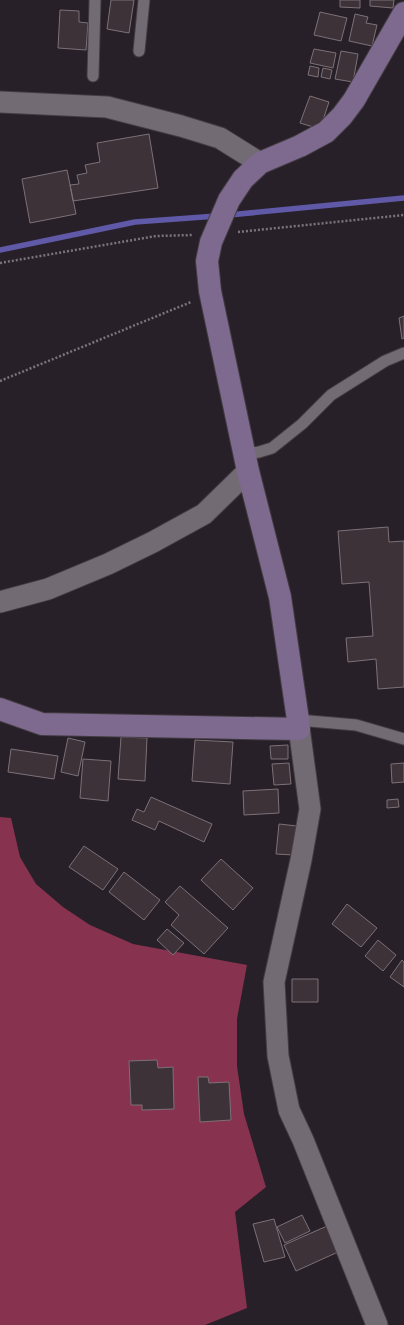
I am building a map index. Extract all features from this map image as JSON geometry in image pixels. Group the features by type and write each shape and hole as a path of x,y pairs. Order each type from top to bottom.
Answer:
{"street":[{"path":"377,1325 303,1140 289,1110 278,1056 274,982 301,860 310,809 280,597 246,462 211,296 208,260 210,242 229,200 243,179 260,163 300,146 326,132 342,116 354,100 404,13"},
{"path":"0,102 107,106 220,138 260,163"},
{"path":"0,602 48,589 108,564 153,542 204,514 246,462"},
{"path":"0,709 42,724 298,725"}],"lane":[{"path":"93,76 95,0"},
{"path":"139,52 144,0"},
{"path":"246,462 259,452 272,448 302,424 331,395 385,361 404,353"},
{"path":"298,725 356,725 404,739"}],"path":[{"path":"0,381 197,299 211,296"}],"shaded area":[{"path":"0,817 11,818 20,857 36,884 63,907 90,925 133,944 247,965 237,1019 237,1066 244,1114 266,1187 235,1212 247,1308 205,1325 0,1325"}],"building":[{"path":"111,0 134,0 129,33 107,29"},
{"path":"340,0 360,0 360,8 340,7"},
{"path":"370,0 394,0 393,8 370,6"},
{"path":"60,10 79,11 79,22 88,23 86,50 58,48"},
{"path":"320,12 347,18 341,41 314,35"},
{"path":"355,14 368,17 366,23 377,25 372,46 349,41"},
{"path":"314,49 336,53 333,68 310,63"},
{"path":"341,51 358,54 353,82 335,79"},
{"path":"310,66 319,68 318,77 308,75"},
{"path":"323,68 332,70 330,79 321,77"},
{"path":"310,96 329,102 320,129 300,123"},
{"path":"149,134 158,188 73,201 70,185 79,184 77,175 87,173 85,165 100,162 97,143"},
{"path":"67,170 76,214 30,223 22,179"},
{"path":"404,316 404,338 402,339 399,318"},
{"path":"388,527 389,542 404,541 404,687 378,689 376,659 348,662 346,638 373,636 369,582 342,584 338,531"},
{"path":"121,737 147,738 145,781 118,779"},
{"path":"68,738 85,742 78,776 61,772"},
{"path":"195,740 233,742 230,784 192,781"},
{"path":"288,745 288,759 271,759 270,746"},
{"path":"11,749 58,756 54,779 8,772"},
{"path":"83,759 111,761 108,801 80,798"},
{"path":"289,763 291,784 274,785 272,764"},
{"path":"404,763 404,782 392,783 391,764"},
{"path":"278,789 279,813 244,815 243,791"},
{"path":"151,797 212,824 204,842 159,821 155,830 132,820 137,809 144,812"},
{"path":"398,799 399,807 387,808 387,800"},
{"path":"279,824 297,826 294,855 276,854"},
{"path":"84,846 118,869 103,890 69,867"},
{"path":"221,859 253,888 233,910 201,880"},
{"path":"124,872 160,900 144,920 109,892"},
{"path":"180,886 228,928 204,954 171,925 179,915 165,902"},
{"path":"347,904 377,928 361,947 332,924"},
{"path":"167,929 184,943 173,955 157,940"},
{"path":"378,940 396,955 383,971 365,956"},
{"path":"402,960 404,962 404,987 390,977"},
{"path":"292,979 318,979 318,1002 292,1002"},
{"path":"157,1060 158,1068 173,1067 174,1109 142,1110 142,1105 131,1105 129,1061"},
{"path":"198,1077 208,1077 209,1083 229,1082 231,1120 200,1122"},
{"path":"302,1215 310,1231 285,1243 277,1227"},
{"path":"274,1219 285,1257 264,1262 253,1224"},
{"path":"327,1226 338,1252 296,1271 284,1245"}],"waterway":[{"path":"229,215 404,198"},
{"path":"0,250 135,222 217,216"}]}
